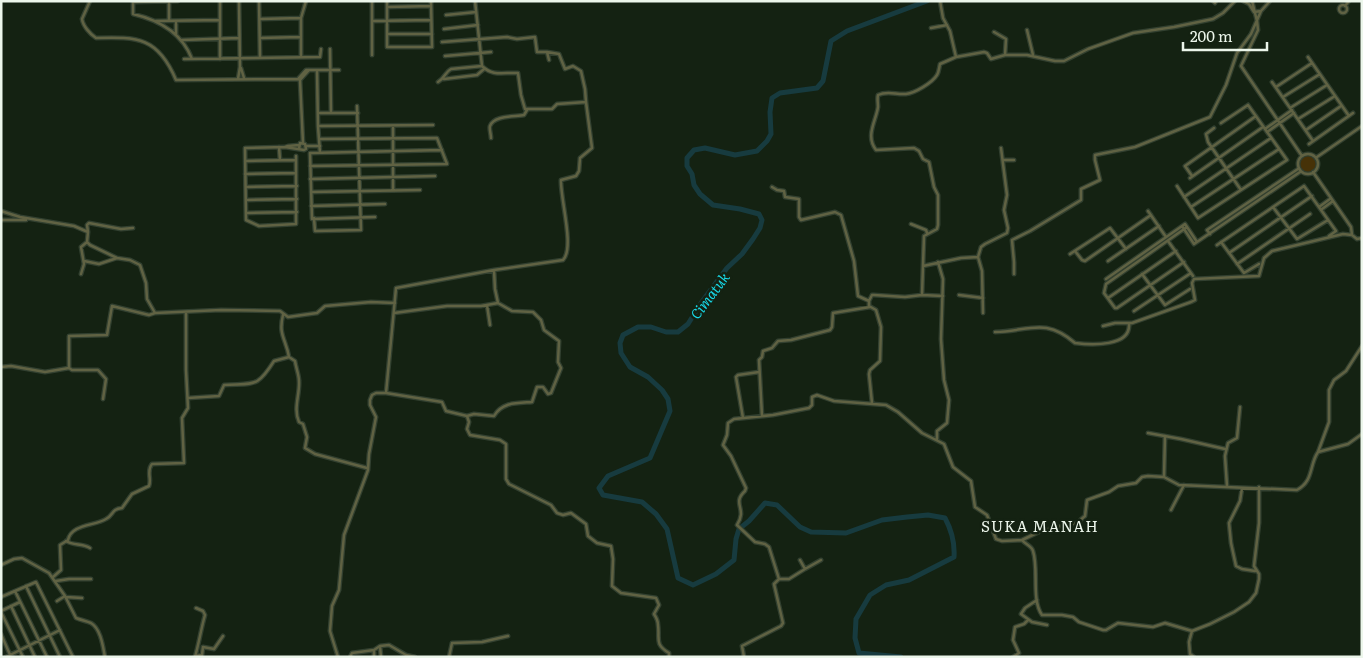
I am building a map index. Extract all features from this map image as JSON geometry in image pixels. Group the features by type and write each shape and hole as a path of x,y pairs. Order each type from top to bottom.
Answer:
{"street":[{"path":"90,1 82,19 92,36 96,38 133,38 145,42 162,55 176,80 299,79"},
{"path":"169,1 170,20"},
{"path":"178,1 133,2 133,14 156,21 176,34 182,40 192,59"},
{"path":"220,1 220,59"},
{"path":"238,79 240,67 239,1"},
{"path":"259,1 260,58"},
{"path":"302,56 301,18 306,1"},
{"path":"372,1 372,55"},
{"path":"387,1 387,47 432,47 431,1"},
{"path":"438,82 444,79 481,73 483,68 475,1"},
{"path":"922,295 924,236 937,229 938,195 934,187 931,164 923,159 919,151 914,148 876,150 872,143 872,124 878,108 878,94 883,92 905,94 911,92 935,78 940,64 956,57 984,52 991,59 1005,55 1034,55 1055,61 1064,60 1133,33 1212,19 1223,13 1235,1"},
{"path":"1243,1 1249,4 1254,12 1257,21 1257,35 1241,66 1302,156"},
{"path":"1252,1 1254,12"},
{"path":"1013,239 1030,231 1080,200 1081,189 1100,180 1095,160 1097,154 1135,147 1210,117 1226,85 1234,59 1257,21 1261,10 1270,1"},
{"path":"1345,6 1349,1"},
{"path":"940,3 956,57"},
{"path":"387,7 431,6"},
{"path":"1254,12 1261,10"},
{"path":"446,15 476,12"},
{"path":"260,19 301,18"},
{"path":"156,21 220,20"},
{"path":"372,21 432,20"},
{"path":"176,21 176,34"},
{"path":"444,29 478,25"},
{"path":"931,28 948,25"},
{"path":"1027,30 1034,55"},
{"path":"994,32 1006,39 1005,55"},
{"path":"387,34 432,34"},
{"path":"260,38 301,37"},
{"path":"386,393 397,288 494,270 560,262 565,258 567,234 561,182 562,179 572,178 578,174 580,158 592,148 581,71 573,66 564,69 559,54 538,52 535,37 517,39 507,37 442,42"},
{"path":"182,40 239,38"},
{"path":"184,59 320,57 321,49"},
{"path":"330,49 331,113"},
{"path":"445,56 491,52"},
{"path":"546,52 548,60"},
{"path":"1308,57 1349,116"},
{"path":"1276,87 1312,62"},
{"path":"240,67 244,78"},
{"path":"444,79 451,69 483,68 496,74 518,73 523,106 528,110 552,110 557,104 586,102"},
{"path":"306,146 303,143 299,79 306,70 339,70"},
{"path":"317,70 320,153"},
{"path":"1283,97 1320,74"},
{"path":"1272,82 1313,142"},
{"path":"1256,116 1185,166 1191,177 1279,121 1327,84"},
{"path":"1298,119 1334,96"},
{"path":"1177,186 1198,218 1287,160 1248,105 1222,124"},
{"path":"357,106 358,113 359,152 359,178 361,230 315,231 311,206 310,154 320,153 359,152 393,151 442,150"},
{"path":"1306,130 1341,106"},
{"path":"491,138 490,128 492,123 499,118 524,115 528,110"},
{"path":"318,113 358,113"},
{"path":"1309,144 1353,113"},
{"path":"318,126 433,125"},
{"path":"393,126 393,190"},
{"path":"1317,157 1362,126"},
{"path":"1214,128 1206,134 1212,147 1241,190"},
{"path":"310,166 447,164 437,138 319,139"},
{"path":"1184,197 1271,138"},
{"path":"299,147 303,143"},
{"path":"245,160 296,158 297,223 295,225 259,226 246,220 245,160 246,148 288,146 299,147 304,150 306,146 320,146"},
{"path":"279,147 280,160"},
{"path":"1001,148 1004,160 1007,200 1004,210 1008,228 1007,233"},
{"path":"1191,208 1279,149"},
{"path":"1299,170 1298,161 1302,156 1310,154 1317,157"},
{"path":"1299,170 1306,174 1313,172 1319,164 1317,157"},
{"path":"1004,160 1014,160"},
{"path":"1106,279 1183,225 1196,243 1210,234 1207,230 1299,170"},
{"path":"1313,172 1351,227 1352,235 1357,240 1362,238"},
{"path":"245,174 296,173"},
{"path":"310,179 435,176"},
{"path":"246,187 296,186"},
{"path":"1217,245 1304,186 1336,231 1329,236"},
{"path":"772,187 777,190 784,190 785,197 799,199 799,217 801,220 836,212 841,215 854,261 858,296 869,300"},
{"path":"311,192 420,190"},
{"path":"1229,253 1312,196"},
{"path":"246,200 297,199"},
{"path":"1320,208 1332,200"},
{"path":"311,206 384,204"},
{"path":"1273,207 1296,239 1299,239 1328,220"},
{"path":"1,211 16,216 74,226 88,232"},
{"path":"1148,211 1166,237"},
{"path":"246,213 297,212"},
{"path":"1237,264 1310,214"},
{"path":"1076,251 1083,261 1151,215"},
{"path":"314,218 375,217"},
{"path":"1,220 42,221"},
{"path":"82,274 84,261 82,247 87,242 87,225 89,223 121,229 133,228"},
{"path":"911,224 926,230 928,233"},
{"path":"1108,260 1159,226"},
{"path":"1070,254 1110,228 1126,249"},
{"path":"1184,262 1116,308 1104,292 1106,284 1186,228"},
{"path":"1007,233 1013,239 1014,274"},
{"path":"983,313 982,271 978,256 985,244 1007,233"},
{"path":"1103,326 1115,323 1129,324 1194,300 1192,283 1194,279 1257,276 1261,274 1264,258 1272,251 1343,234 1352,235"},
{"path":"1168,240 1194,276"},
{"path":"87,242 117,258 130,260 141,267 146,283 147,299 155,313"},
{"path":"1221,242 1244,273 1259,264"},
{"path":"1108,298 1176,251"},
{"path":"923,266 978,256"},
{"path":"84,261 100,264 117,258"},
{"path":"937,440 937,431 947,423 948,408 941,339 942,275 938,262"},
{"path":"494,270 498,303"},
{"path":"1134,311 1191,273"},
{"path":"1142,274 1165,305 1190,289"},
{"path":"870,307 869,300 872,295 943,296"},
{"path":"959,295 982,298"},
{"path":"69,368 69,336 106,335 112,306 147,315 222,310 280,311 288,317 317,313 325,306 395,302"},
{"path":"338,657 330,631 332,606 339,590 344,535 368,468 376,417 370,405 372,395 386,393 442,402 446,411 467,416 474,414 494,416 505,405 532,402 537,387 543,387 548,394 551,392 561,368 558,362 559,341 544,330 541,320 533,312 512,311 498,303 447,306 394,313"},
{"path":"487,305 490,324"},
{"path":"762,416 759,360 762,357 763,351 772,348 776,341 790,340 830,330 832,326 832,313 870,307 876,310 881,330 880,361 870,370 869,374 872,402"},
{"path":"53,578 60,571 60,545 68,540 70,535 81,526 94,525 108,518 115,509 122,508 132,494 149,486 149,471 152,464 184,463 182,418 188,409 186,312"},
{"path":"283,315 280,326 288,349 288,357"},
{"path":"995,332 1044,327 1063,333 1075,343 1107,343 1127,335 1129,324"},
{"path":"779,579 768,546 755,542 738,527 742,516 738,500 746,488 731,456 723,445 727,435 728,423 734,419 809,408 812,405 812,398 817,395 834,401 872,402 890,406 922,433 944,444 953,467 970,481 974,505 987,515 996,539 1002,541 1022,540 1041,531 1080,521 1086,516 1087,500 1109,492 1118,486 1136,483 1145,476 1164,477 1184,485 1300,489 1311,474 1329,422 1329,390 1334,380 1346,371 1362,346"},
{"path":"188,398 219,396 224,385 255,384 264,377 274,361 288,357 296,361 299,380 297,418 299,422 304,424 305,448 315,454 368,468"},
{"path":"1,366 45,372 69,368 72,370 98,370 106,379 103,399"},
{"path":"743,418 736,377 738,375 759,372"},
{"path":"1227,486 1226,449 1228,443 1237,438 1240,407"},
{"path":"467,416 469,422 467,429 470,435 500,440 506,444 506,479 509,484 551,505 557,513 563,515 571,513 586,524 588,536 597,543 611,546 613,559 612,586 621,593 656,598 659,605 654,614 658,624 657,641 669,653 669,657"},
{"path":"1148,433 1181,438 1226,449"},
{"path":"1318,452 1345,445 1362,434"},
{"path":"1164,477 1165,436"},
{"path":"1170,510 1184,485"},
{"path":"1022,540 1033,551 1037,598 1042,615 1073,617 1080,622 1103,630 1118,623 1153,627 1165,623 1192,631 1234,612 1249,602 1254,596 1259,579 1254,566 1259,523 1259,487"},
{"path":"1242,488 1240,501 1230,523 1231,543 1237,567 1257,571"},
{"path":"66,541 90,548"},
{"path":"1,565 14,559 22,558 42,569 53,578 66,596 76,618 90,623 96,628 102,642 105,657"},
{"path":"800,560 805,569"},
{"path":"744,657 742,646 782,624 774,584 779,579 789,579 821,560"},
{"path":"56,581 91,579"},
{"path":"1,597 36,582 74,657"},
{"path":"25,586 60,657"},
{"path":"15,590 47,657"},
{"path":"57,601 66,596 82,598"},
{"path":"1037,598 1034,603 1022,611 1022,615 1028,620 1047,625"},
{"path":"20,602 1,612 23,657"},
{"path":"11,606 35,657"},
{"path":"196,608 205,615 195,656 202,656 202,647 214,649 223,636"},
{"path":"1013,657 1020,653 1013,640 1014,627 1024,624 1028,620"},
{"path":"6,657 60,630"},
{"path":"1192,631 1189,644 1190,654 1194,657"},
{"path":"1,634 11,656"},
{"path":"449,657 452,643 482,642 508,636"},
{"path":"350,657 352,653 374,650 380,646 389,645 406,655 416,657"},
{"path":"380,646 381,657"},
{"path":"374,650 374,657"}],"shaded area":[{"path":"1305,156 1311,156 1316,161 1314,170 1305,172 1300,167 1300,161"}],"waterway":[{"name":"Cimatuk","path":"901,657 859,653 855,638 856,619 870,595 886,585 909,580 954,557 950,527 945,518 928,515 907,517 882,520 846,533 811,532 800,527 777,505 765,503 739,529 734,560 716,574 693,585 678,578 667,529 656,514 642,502 603,495 599,488 608,476 650,458 670,411 668,399 662,390 648,377 630,367 621,353 620,343 623,335 638,327 651,327 666,332 678,332 688,324 727,268 742,254 760,228 762,220 759,214 713,205 700,194 694,185 692,174 687,166 687,158 694,150 705,148 735,155 757,151 771,134 770,112 772,98 780,93 817,88 823,81 831,41 847,31 927,1"}],"district":[{"name":"SUKA MANAH","path":"1040,527"}]}
